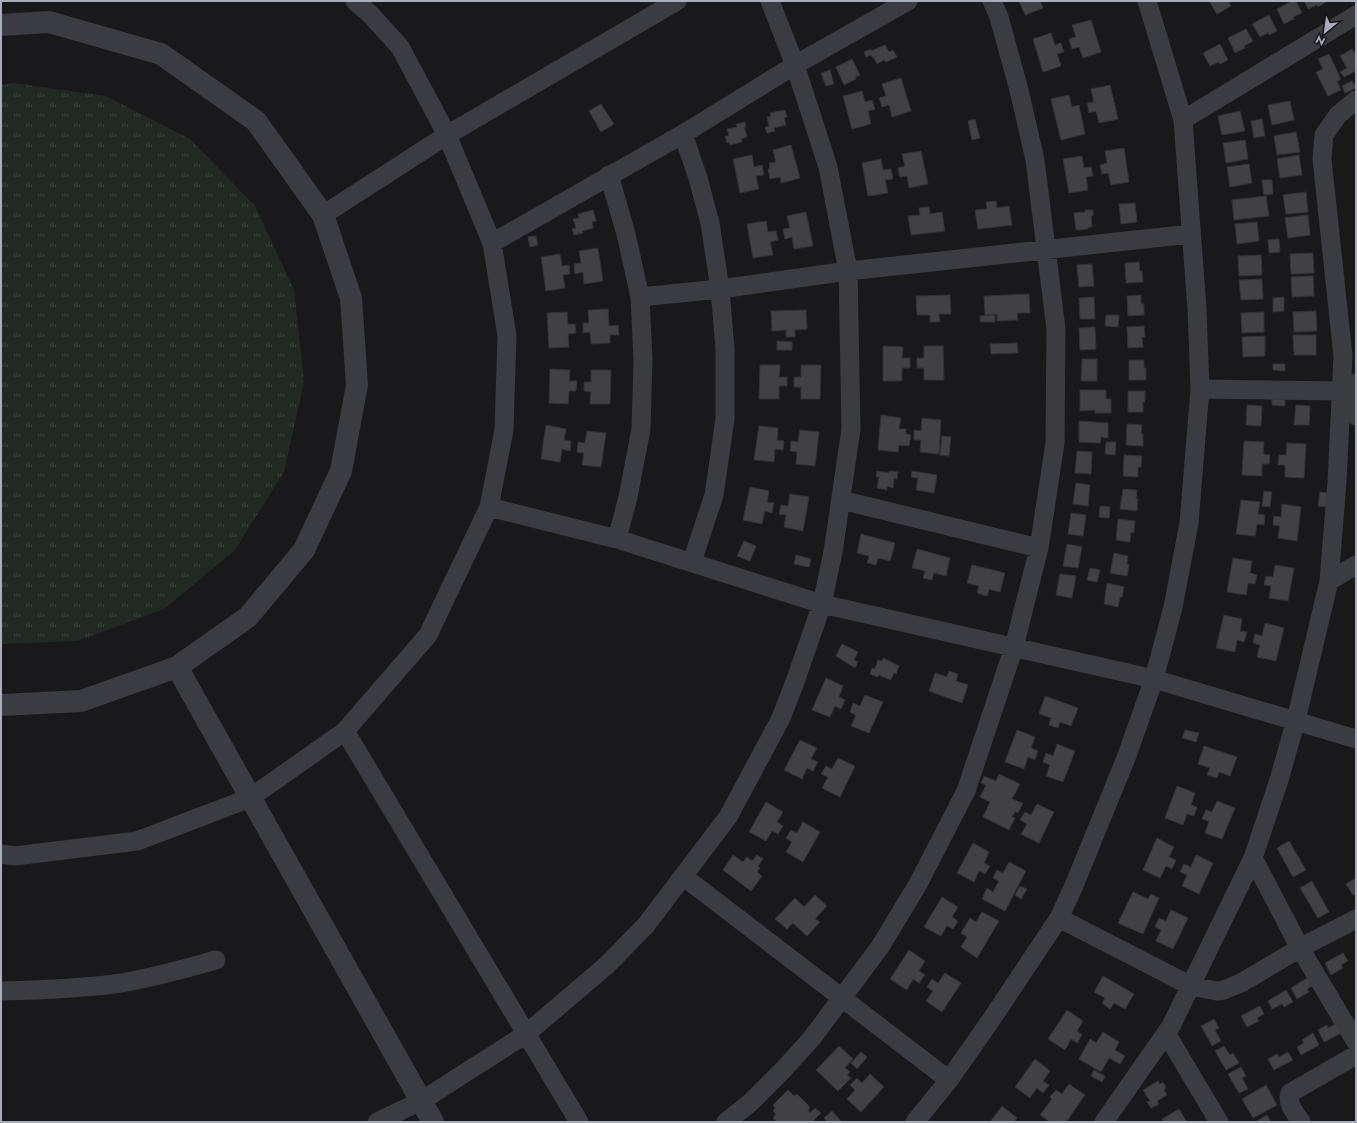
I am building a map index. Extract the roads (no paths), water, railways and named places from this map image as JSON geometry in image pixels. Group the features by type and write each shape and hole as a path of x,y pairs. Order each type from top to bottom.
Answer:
{"street":[{"path":"1,854 15,856 137,841 250,798 346,731 428,635 488,507 504,430 507,336 492,243 447,135 400,47 371,15 355,1"},
{"path":"323,215 447,135 677,1"},
{"path":"377,1122 422,1101 526,1034 607,965 640,931 684,877 728,817 781,718 796,680 822,604 833,552 851,429 848,271 828,167 795,65 770,1"},
{"path":"492,243 683,134 795,65 908,1"},
{"path":"726,1122 750,1103 812,1038 841,997 880,947 918,884 966,791 1014,647 1039,548 1055,443 1056,329 1033,152 1017,83 999,17 992,1"},
{"path":"915,1122 949,1080 1059,918 1073,888 1126,758 1154,679 1173,607 1189,523 1200,388 1198,309 1182,120 1147,1"},
{"path":"1182,120 1356,15 1348,1"},
{"path":"1,25 49,22 161,54 256,121 323,215 351,298 357,385 341,471 304,550 248,617 177,667 82,701 1,705"},
{"path":"1356,100 1338,115 1324,135 1322,159 1343,356 1356,416"},
{"path":"683,134 698,178 710,223 720,289 725,349 725,419 714,495 692,562"},
{"path":"609,176 626,234 640,296 643,360 641,429 628,496 617,539"},
{"path":"640,296 720,289 848,271 1191,234"},
{"path":"1200,388 1349,387"},
{"path":"1104,1122 1166,1033 1191,986 1253,858 1296,720 1329,581 1337,482 1349,387"},
{"path":"841,500 1039,548"},
{"path":"488,507 617,539 822,604 1154,679 1356,739"},
{"path":"1329,581 1356,565"},
{"path":"177,667 433,1122"},
{"path":"346,731 578,1122"},
{"path":"1253,858 1300,948 1356,1042"},
{"path":"684,877 949,1080"},
{"path":"1059,918 1191,986 1210,991 1224,990 1241,983 1300,948 1356,919"},
{"path":"1,991 58,990 115,984 174,972 216,960"},
{"path":"1166,1033 1218,1122"},
{"path":"1301,1122 1290,1104 1290,1093 1356,1055"}]}
